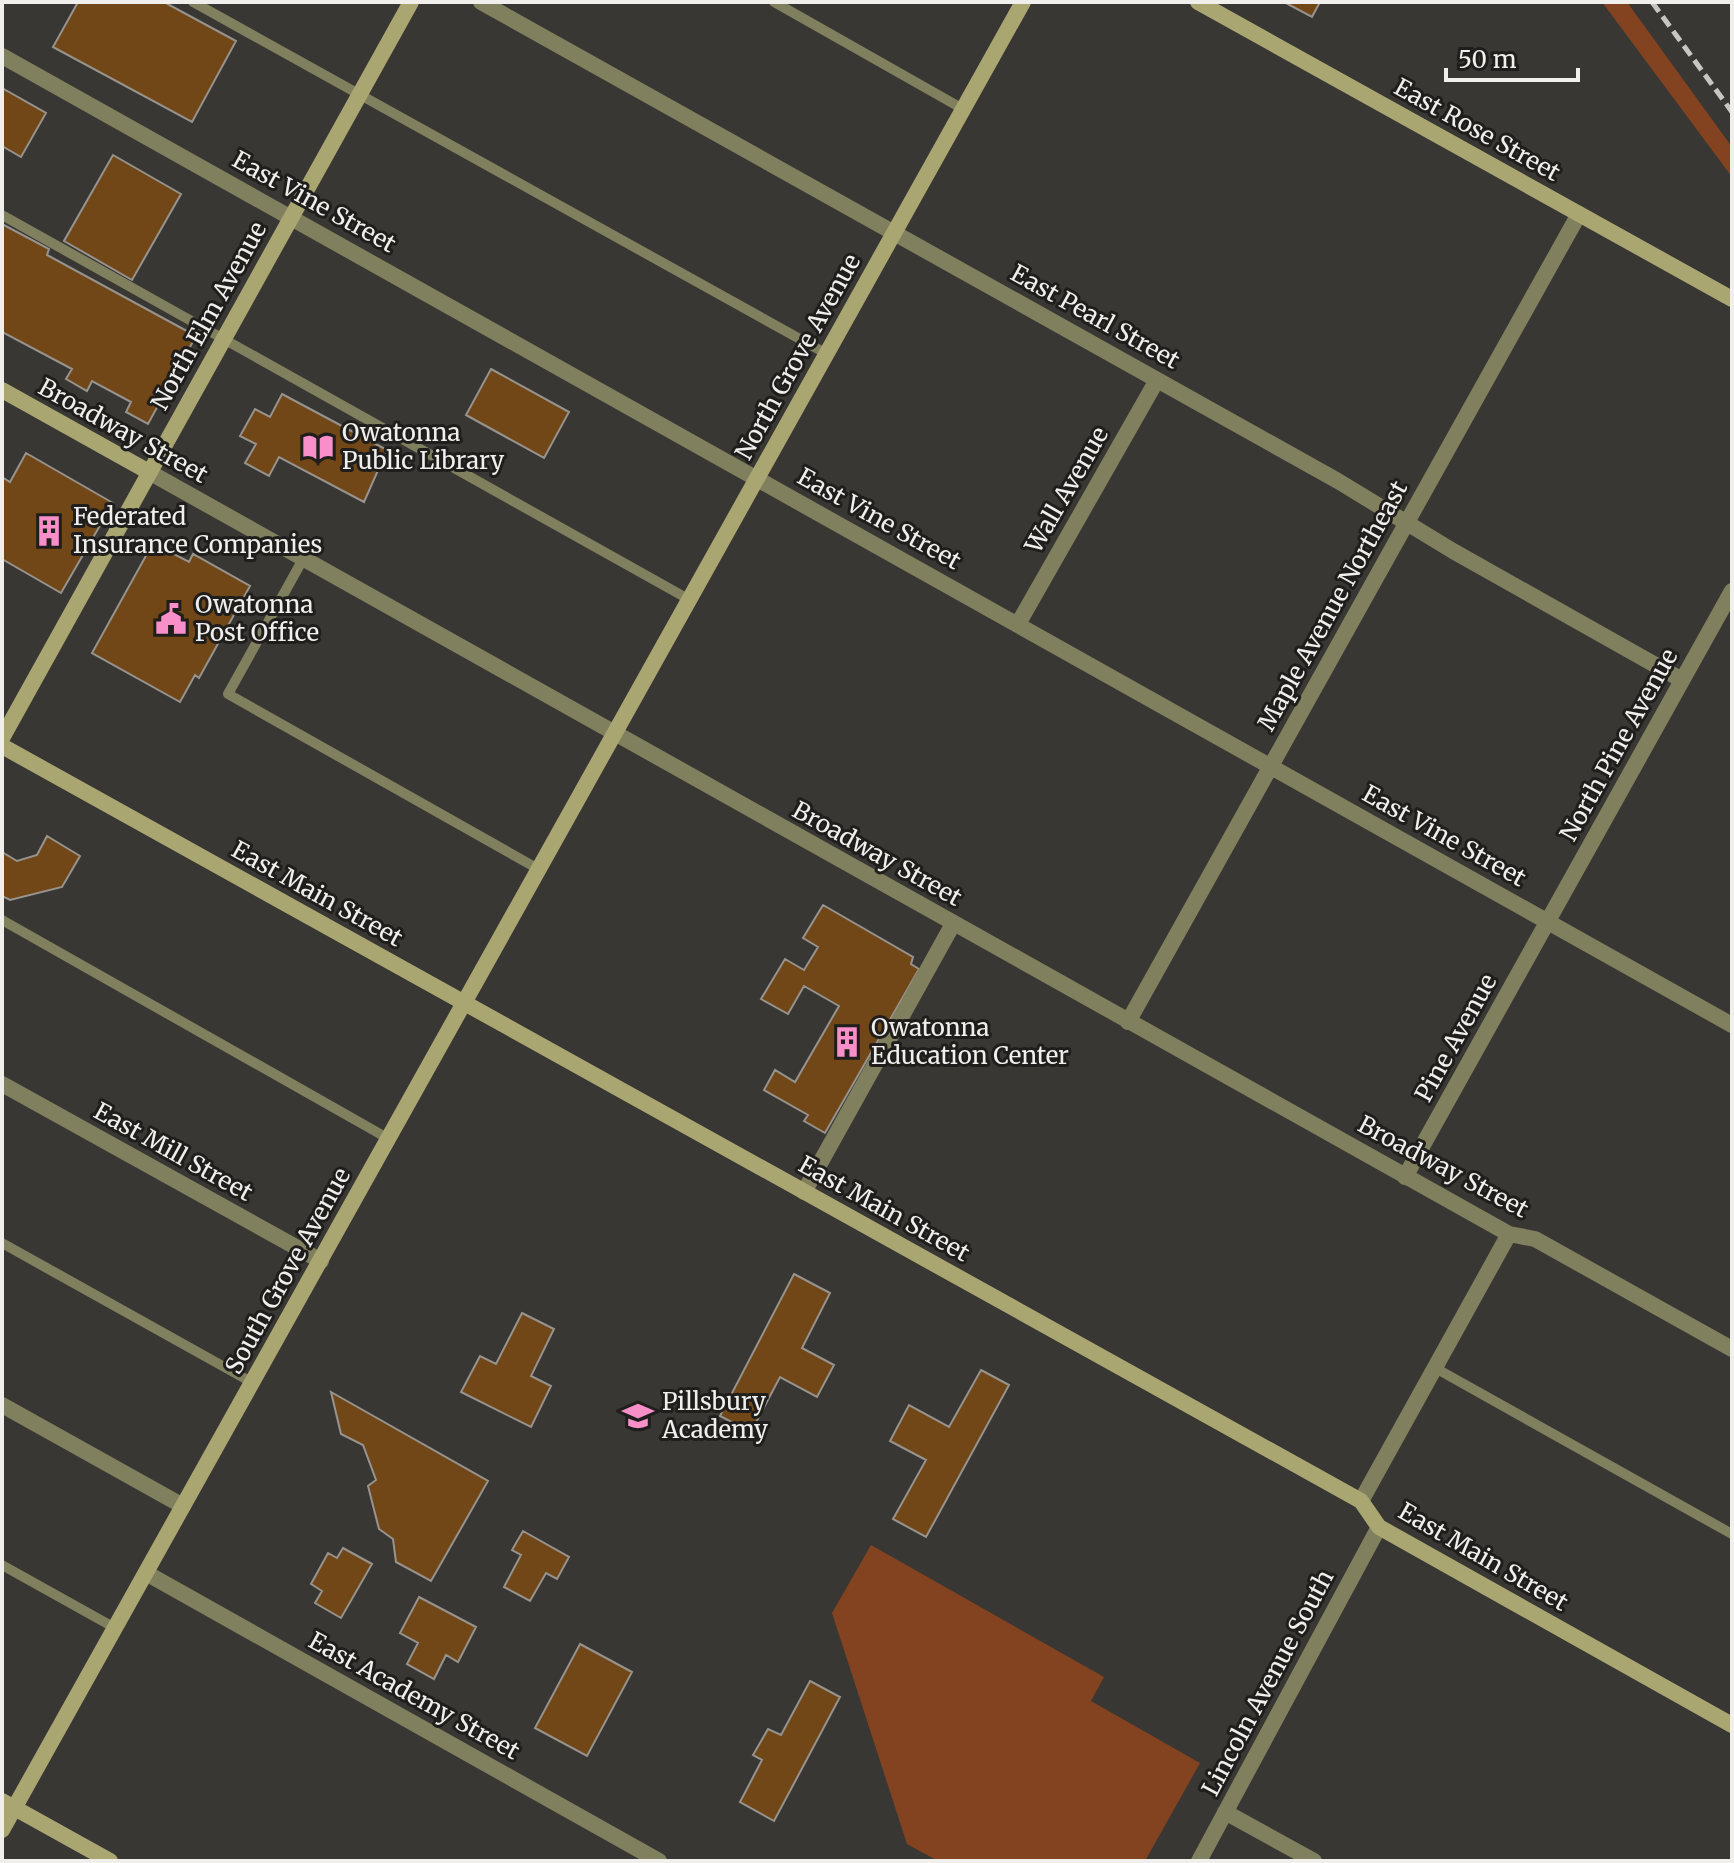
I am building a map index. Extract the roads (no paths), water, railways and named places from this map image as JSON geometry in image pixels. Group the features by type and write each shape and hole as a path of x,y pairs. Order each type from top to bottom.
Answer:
{"street":[{"name":"North Elm Avenue","path":"2,738 411,2"},
{"name":"East Pearl Street","path":"481,2 1157,380 1682,680"},
{"name":"North Grove Avenue","path":"615,735 1023,2"},
{"name":"East Rose Street","path":"1198,2 1732,299"},
{"name":"East Vine Street","path":"2,56 1732,1025"},
{"name":"Maple Avenue Northeast","path":"1128,1022 1579,214"},
{"name":"Wall Avenue","path":"1018,624 1157,380"},
{"name":"Broadway Street","path":"2,390 1405,1177 1509,1234 1535,1239 1732,1349"},
{"name":"North Pine Avenue","path":"1548,922 1732,591"},
{"name":"South Grove Avenue","path":"2,1830 8,1804 115,1628 615,735"},
{"name":"East Main Street","path":"2,746 1361,1501 1379,1527 1732,1725"},
{"name":"Pine Avenue","path":"1405,1177 1548,922"},
{"path":"804,1192 953,924"},
{"name":"East Mill Street","path":"2,1084 321,1261"},
{"path":"1361,1501 1437,1369 1509,1234"},
{"path":"2,1405 183,1506"},
{"name":"Lincoln Avenue South","path":"1199,1861 1379,1527"},
{"name":"East Academy Street","path":"146,1573 659,1861"},
{"path":"8,1804 110,1861"},
{"path":"1225,1812 1314,1861"}],"lane":[{"path":"193,2 827,354"},
{"path":"774,2 963,109"},
{"path":"2,215 690,600"},
{"path":"302,561 228,694 540,870"},
{"path":"2,920 389,1139"},
{"path":"2,1243 253,1383"},
{"path":"1437,1369 1732,1534"},
{"path":"2,1565 115,1628"}],"railway":[{"path":"1652,2 1732,112"}],"place":[{"name":"Owatonna Public Library","path":"318,447"},
{"name":"Federated Insurance Companies","path":"49,531"},
{"name":"Owatonna Post Office","path":"171,619"},
{"name":"Owatonna Education Center","path":"847,1042"},
{"name":"Pillsbury Academy","path":"638,1416"}]}
